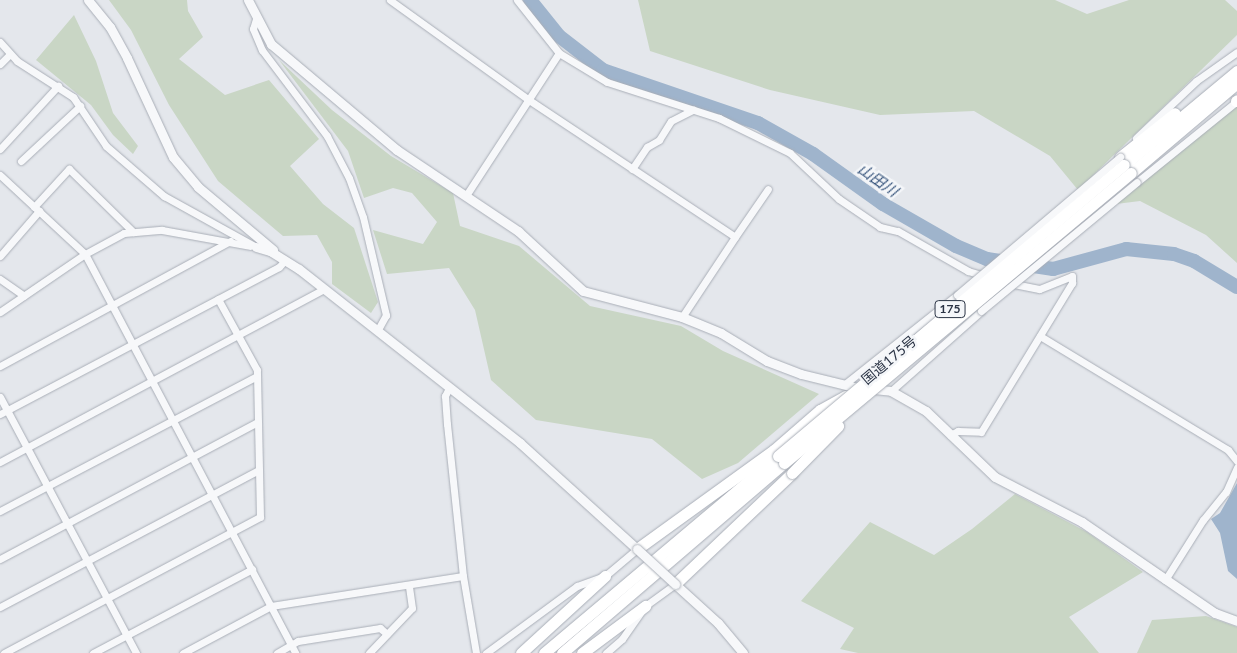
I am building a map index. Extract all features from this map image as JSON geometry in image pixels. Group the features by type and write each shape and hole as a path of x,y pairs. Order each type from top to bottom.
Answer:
{"highway":[{"name":"国道175号","path":"544,653 901,363 1128,169 1211,92 1237,71"},
{"name":"国道175号","path":"562,653 782,460 846,390 1237,83"},
{"path":"637,549 782,460"},
{"path":"675,584 782,460"},
{"path":"521,653 605,576"},
{"path":"582,653 645,606"}],"street":[{"path":"88,0 110,28 127,58 173,156 198,186 284,260 377,330 568,483 718,623 743,653"},
{"path":"248,0 256,19 271,44 397,150 467,194 518,231 582,291 682,317 721,334 767,361 846,390 891,391 926,411 995,478 1082,522 1215,613 1237,621"},
{"path":"390,0 529,100 735,237"},
{"path":"516,0 559,53 607,82 719,118 790,153 839,199 880,227 898,231 968,271 1017,286 1039,289 1072,276 1072,283 981,432 958,431 950,435"},
{"path":"256,19 253,28 262,50 327,136 349,178 363,217 386,316 377,330"},
{"path":"0,42 10,54 58,86 80,106 106,146 164,196 256,247 284,260"},
{"path":"891,391 981,311 1128,169 1196,81 1237,52"},
{"path":"467,194 559,53"},
{"path":"0,64 10,54"},
{"path":"0,149 58,86"},
{"path":"846,390 957,294 1128,169 1237,101"},
{"path":"21,162 80,106"},
{"path":"632,169 647,147 659,140 671,121 693,110"},
{"path":"0,256 68,169 133,232"},
{"path":"0,175 85,254 296,653"},
{"path":"682,317 768,189"},
{"path":"0,312 85,254 133,232 162,230 256,247"},
{"path":"0,366 230,241"},
{"path":"4,412 278,267 284,260"},
{"path":"0,279 24,296"},
{"path":"0,462 324,289"},
{"path":"2,653 260,517 257,376 239,336 218,299"},
{"path":"1040,336 1228,450 1237,461"},
{"path":"0,511 257,376"},
{"path":"450,388 445,396 447,424 463,576 476,653"},
{"path":"0,397 4,412 27,448 136,653"},
{"path":"0,559 258,422"},
{"path":"1165,580 1203,520 1226,492 1237,467"},
{"path":"0,607 259,470"},
{"path":"486,653 577,586 605,576 637,549"},
{"path":"94,653 252,569"},
{"path":"183,653 271,606 409,586 463,576"},
{"path":"606,653 622,639 645,606 675,584"},
{"path":"369,653 412,608 409,586"},
{"path":"276,653 292,645 380,628 387,634"}],"green space":[{"path":"109,0 187,0 188,11 203,37 179,59 225,95 269,80 319,139 290,166 323,204 354,228 378,302 371,313 332,284 332,262 317,235 283,236 218,181 169,105 131,30"},
{"path":"638,0 1055,0 1087,14 1129,0 1225,0 1237,11 1237,35 1078,190 1050,156 974,111 880,115 770,90 650,51"},
{"path":"74,15 96,61 113,113 138,146 133,154 113,135 91,105 36,60"},
{"path":"279,60 332,110 391,156 453,193 460,226 519,246 590,306 681,326 723,351 819,394 738,463 702,479 652,439 536,420 491,380 475,310 449,268 387,274 373,230 423,244 437,222 412,193 393,188 364,198 348,151"},
{"path":"1237,102 1237,263 1206,235 1140,201 1116,204"},
{"path":"1015,494 1087,532 1143,572 1069,617 1099,653 858,653 840,649 854,628 801,601 870,522 934,555 972,529"},
{"path":"1206,616 1237,627 1237,653 1137,653 1152,620"}],"water":[{"path":"1237,483 1237,579 1228,571 1220,533 1211,519 1220,513"}],"waterway":[{"name":"山田川","path":"530,0 559,36 603,70 758,123 813,154 883,204 956,246 987,259 1053,269 1126,249 1174,254 1194,261 1237,287"}]}
